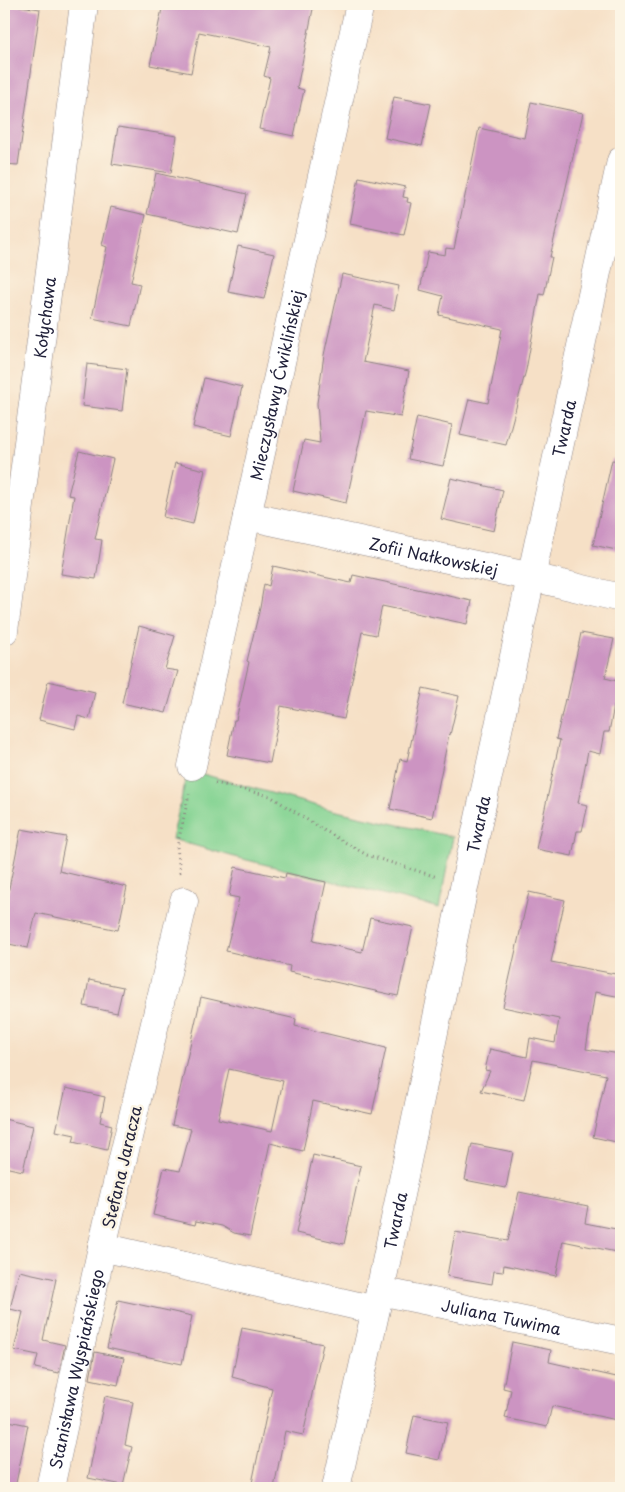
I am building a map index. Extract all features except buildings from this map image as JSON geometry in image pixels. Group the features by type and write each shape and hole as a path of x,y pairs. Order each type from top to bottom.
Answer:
{"street":[{"name":"Kołychawa","path":"4,631 84,4"},
{"name":"Mieczysławy Ćwiklińskiej","path":"192,772 360,4"},
{"name":"Twarda","path":"336,1488 378,1301 465,883 532,577 610,272 621,161"},
{"name":"Zofii Nałkowskiej","path":"247,516 621,598"},
{"name":"Stefana Jaracza","path":"184,901 102,1247 378,1301"},
{"name":"Stanisława Wyspiańskiego","path":"50,1488 102,1247"},
{"name":"Juliana Tuwima","path":"378,1301 621,1341"}],"path":[{"path":"184,901 177,847 192,772 270,796 367,855 444,879 465,883"}],"green space":[{"path":"188,770 332,810 453,837 439,908 231,856 172,839"}]}
